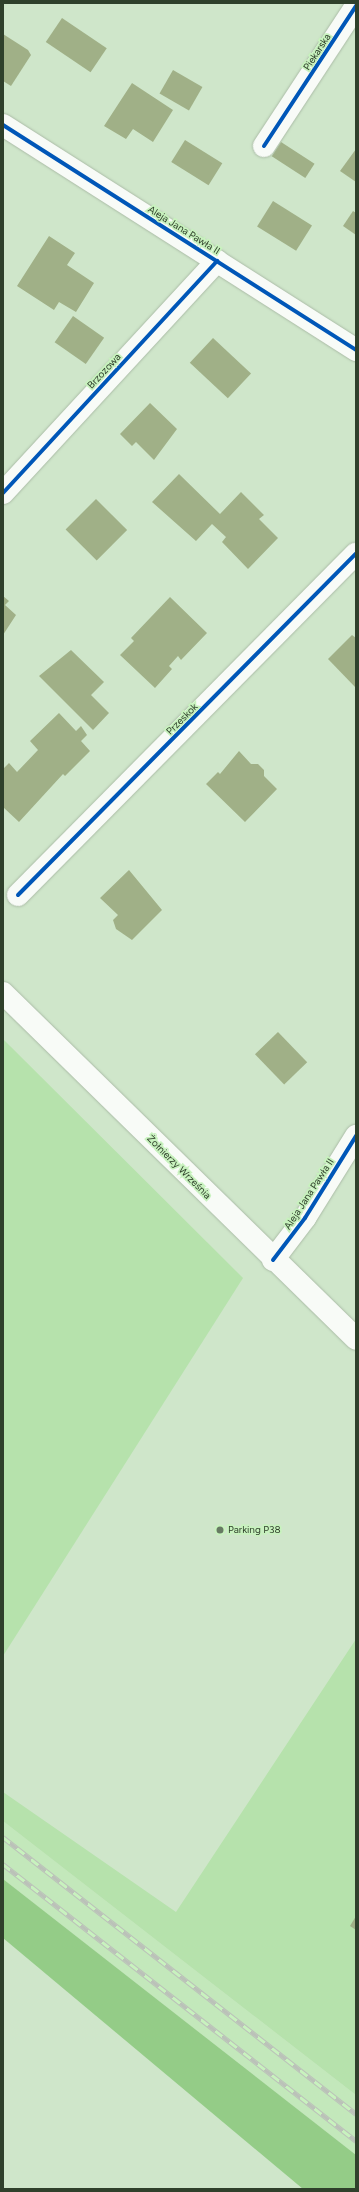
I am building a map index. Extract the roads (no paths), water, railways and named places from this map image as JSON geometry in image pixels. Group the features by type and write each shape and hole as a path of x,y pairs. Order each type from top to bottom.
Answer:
{"street":[{"name":"Piekarska","path":"264,146 356,6"},
{"name":"Aleja Jana Pawła II","path":"3,125 356,350"},
{"name":"Brzozowa","path":"3,493 217,261"},
{"name":"Przeskok","path":"18,895 356,554"},
{"name":"Żołnierzy Września","path":"3,992 273,1260 356,1340"},
{"name":"Aleja Jana Pawła II","path":"273,1260 305,1218 356,1136"}],"railway":[{"path":"3,1837 356,2114"},
{"path":"3,1864 356,2141"}],"place":[{"name":"Parking P38","path":"220,1530"}]}
